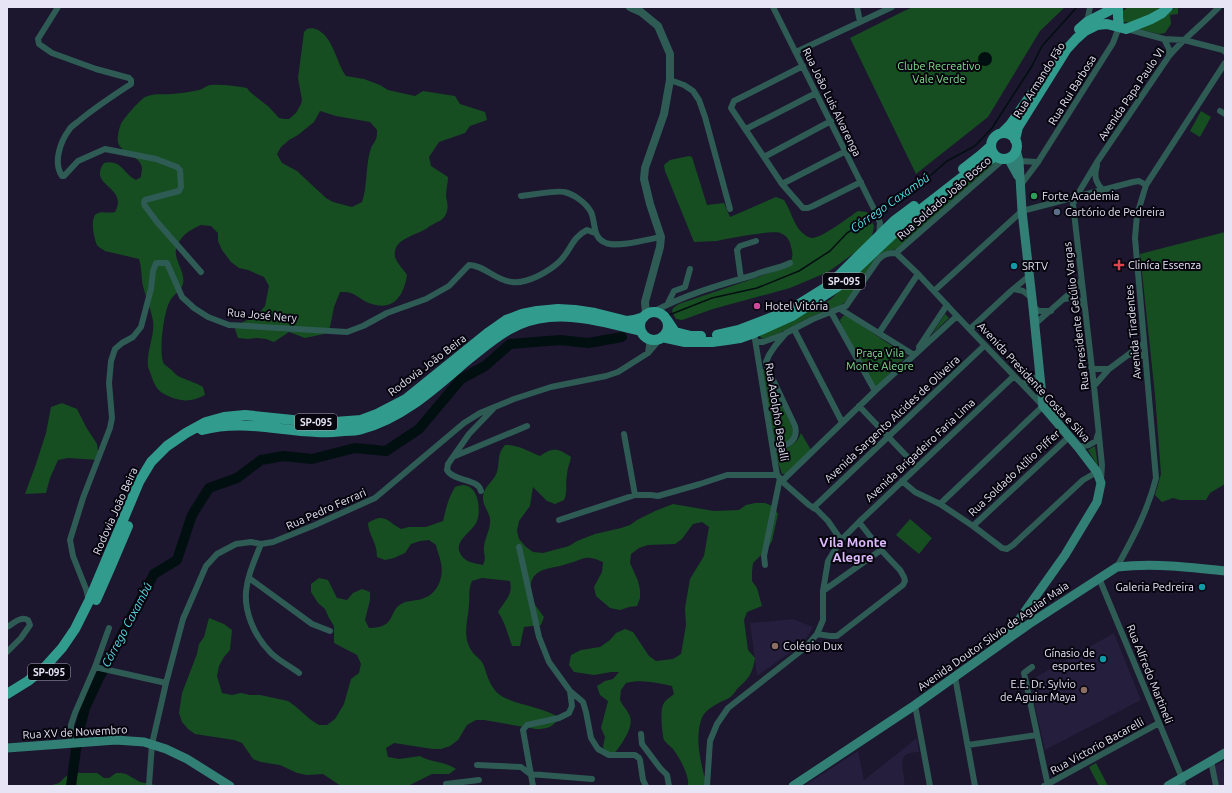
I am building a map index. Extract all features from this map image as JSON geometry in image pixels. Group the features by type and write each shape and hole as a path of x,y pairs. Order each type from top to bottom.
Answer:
{"main road":[{"name":"SP-095","path":"648,315 661,314 675,332 691,336 716,336 739,330 788,311 828,286 894,221 991,146 995,137 1002,133 1010,125 1072,35 1117,7"},
{"path":"1117,7 1122,28"},
{"name":"SP-095","path":"641,331 643,334 657,338 685,342 712,342 740,338 755,338 792,316 837,287 911,217 965,175 1003,157 1011,156 1016,144 1018,127 1066,50 1086,27 1107,24 1122,28 1151,19 1162,13 1168,7"},
{"path":"1002,133 1010,134 1016,144 1019,161 1022,211 1043,406"},
{"path":"991,146 992,150 1003,157 1020,183"},
{"name":"Rodovia João Beira","path":"7,694 28,681 44,668 62,648 75,629 89,601 139,482 151,462 167,446 186,433 206,422 224,417 245,415 322,423 361,420 384,411 406,399 495,328 506,320 522,314 558,309 575,310 595,313 627,321 648,315"},
{"path":"641,331 640,323 648,315"},
{"name":"Rodovia João Beira","path":"7,702 34,685 50,671 68,650 81,631 111,566 148,479 159,462 172,449 198,431 229,425 316,432 338,432 360,430 379,424 398,415 422,398 498,335 516,325 535,319 550,316 581,318 641,331"},
{"path":"657,338 667,331 668,324 666,320"},
{"name":"Avenida Presidente Costa e Silva","path":"1043,406 1070,436 1097,472 1101,483"},
{"path":"1004,641 1065,555 1089,516 1097,502 1101,483"},
{"name":"Avenida Doutor Silvio de Aguiar Maia","path":"793,786 915,705 1029,624 1117,567 1133,565 1180,566 1225,571"},
{"path":"1023,616 1029,624"},
{"name":"Rua XV de Novembro","path":"7,748 116,740 144,742 166,749 187,759 230,786"},
{"path":"1168,786 1182,782 1225,753"}],"street":[{"path":"58,7 38,39 39,44 52,53 96,70 129,78 131,80 131,84 86,115 69,129 61,145 57,159 60,174 64,176 78,161 105,149 156,159 177,167 180,170 181,186 179,191 145,200 144,203 157,222 202,272"},
{"path":"630,7 641,12 658,26 670,54 670,80 664,114 645,168 644,179 650,204 661,237 660,247 645,302 648,315 668,303 709,288 790,263"},
{"name":"Rua João Luis Alvarenga","path":"773,7 878,216"},
{"path":"857,7 860,22"},
{"path":"796,52 892,7"},
{"path":"1086,27 1090,7"},
{"name":"Avenida Papa Paulo VI","path":"1076,197 1097,162 1168,56 1219,7"},
{"path":"1122,28 1164,39 1184,40 1223,50 1225,52"},
{"name":"Rua Rui Barbosa","path":"1020,183 1038,162 1122,28"},
{"path":"1164,39 1168,49 1168,56"},
{"name":"Avenida Tiradentes","path":"1117,567 1143,517 1156,478 1135,238 1137,215 1146,185 1225,63"},
{"path":"803,66 734,101 731,108 782,184 803,208 808,208 861,182"},
{"path":"670,80 684,85 693,91 699,100 730,210"},
{"path":"746,129 816,93"},
{"path":"764,157 831,121"},
{"path":"782,184 846,151"},
{"name":"Rua Soldado João Bosco","path":"896,253 1003,157"},
{"path":"1019,161 1038,162"},
{"path":"1097,162 1095,179 1103,190"},
{"path":"934,291 1022,211 1133,182 1138,181 1146,185"},
{"path":"522,196 564,192 579,199 590,212 595,225 595,233 606,244 620,244 661,237"},
{"name":"Rua Presidente Getúlio Vargas","path":"1076,197 1073,204 1102,465 1101,483"},
{"path":"878,216 885,221 894,221"},
{"path":"878,216 880,223 878,237"},
{"name":"Rua José Nery","path":"89,601 73,556 70,540 83,498 110,428 112,418 109,382 111,361 115,349 133,337 141,327 156,263 167,263 182,297 194,308 229,325 346,332 363,326 387,312 426,298 449,286 469,265 478,266 498,278 511,282 524,282 541,275 560,261 580,234 587,230 595,233"},
{"path":"741,279 737,250 740,246 756,241"},
{"path":"755,338 763,342 786,333 812,319 846,306 878,260 883,255 896,253"},
{"name":"Avenida Presidente Costa e Silva","path":"896,253 918,274 1043,406"},
{"path":"668,303 674,291 685,287 690,270"},
{"path":"879,333 918,274"},
{"path":"970,330 1030,276"},
{"path":"1035,324 1078,286 1081,280"},
{"path":"1014,289 1023,291 1039,311 1050,311"},
{"path":"1064,299 1071,297 1077,298 1084,307"},
{"path":"914,356 947,305"},
{"path":"840,309 914,356"},
{"path":"831,312 874,391"},
{"path":"765,565 764,556 779,478 957,316"},
{"path":"794,329 842,422"},
{"path":"773,449 789,444 796,435 795,426 766,362 775,346 786,333"},
{"path":"648,353 657,338"},
{"name":"Rua Pedro Ferrari","path":"149,785 152,744 183,619 206,566 217,554 236,544 251,542 261,544 273,542 375,498 464,424 480,413 514,399 552,387 606,376 618,372 648,353 657,338"},
{"name":"Rua Adolpho Begalli","path":"755,338 779,478"},
{"path":"1094,386 1109,369 1144,343"},
{"name":"Avenida Sargento Alcides de Oliveira","path":"813,508 985,345"},
{"path":"1125,357 1133,354 1140,354 1146,357"},
{"path":"759,364 766,362"},
{"path":"1091,367 1096,369 1109,369"},
{"path":"1022,384 1040,375"},
{"name":"Avenida Brigadeiro Faria Lima","path":"824,635 823,591 828,561 841,540 1014,376"},
{"path":"481,491 481,488 475,483 449,473 447,470 448,464 469,434 496,406"},
{"path":"859,406 917,467"},
{"path":"940,504 1043,406"},
{"path":"455,456 527,426"},
{"path":"1078,447 1088,445 1096,441 1098,433"},
{"path":"624,434 635,495"},
{"name":"Rua Soldado Atílio Piffer","path":"973,526 1070,436"},
{"path":"902,481 915,492 940,504 1002,548 1007,549 1083,480 1097,472"},
{"path":"559,520 635,495 658,496 727,475 779,478 828,521 841,540"},
{"path":"817,634 837,636 903,585 905,581 900,570 881,550 859,522"},
{"path":"261,544 247,585 246,604 255,631 272,653 299,673"},
{"path":"519,547 540,637 549,662 570,691 582,702 586,712 591,738 598,749 609,755 636,755 640,760 643,780 646,786"},
{"path":"823,591 881,550"},
{"path":"249,578 312,624 330,631"},
{"name":"Rua Alfredo Martineli","path":"1099,578 1182,782"},
{"path":"7,627 21,618 28,620 30,626 21,638 7,652"},
{"path":"707,786 710,741 717,724 728,708 806,647 817,634 823,620"},
{"path":"75,743 71,725 75,713 97,668 109,628"},
{"path":"1032,667 1024,673 1046,786"},
{"path":"97,668 166,683"},
{"path":"955,677 975,786"},
{"path":"533,786 523,730 527,725 559,718 570,713 572,706 570,691"},
{"path":"915,705 930,786"},
{"name":"Rua Victorio Bacarelli","path":"1046,786 1159,723"},
{"path":"641,734 642,744 667,775 669,786"},
{"path":"968,746 1037,735"},
{"path":"637,756 644,747"},
{"path":"1211,761 1216,786"},
{"path":"477,765 521,767 530,774 592,779"},
{"path":"446,785 479,780"}],"shaded area":[{"path":"982,52 988,52 992,56 992,62 988,66 982,66 978,62 978,56"},
{"name":"Colégio Dux","path":"793,619 813,627 808,636 795,649 757,676 750,623"},
{"name":"E.E. Dr. Sylvio de Aguiar Maya","path":"1114,633 1141,700 1045,750 1029,681"},
{"path":"917,738 919,752 909,753 904,756 902,762 905,786 804,786 858,751 864,780"},
{"path":"1225,761 1225,786 1218,786 1214,766"}],"green space":[{"name":"Clube Recreativo Vale Verde","path":"913,7 1065,7 1040,31 988,117 916,174 850,38"},
{"path":"1129,7 1164,7 1160,11 1132,23 1123,22 1122,13"},
{"path":"1178,7 1178,14 1170,15 1171,24 1165,33 1159,34 1138,29 1162,16"},
{"path":"312,28 325,35 346,76 364,79 380,85 388,90 415,96 423,91 455,96 460,104 485,112 487,120 470,126 465,133 439,142 429,157 431,166 448,177 446,196 448,205 446,214 442,220 425,230 404,239 397,246 395,257 407,275 406,282 397,300 380,306 367,302 354,294 340,292 334,307 330,327 324,334 305,338 289,332 274,342 257,338 238,338 235,329 243,322 259,313 265,306 269,286 264,277 239,268 231,262 222,250 218,241 218,233 211,226 201,225 185,235 180,240 176,249 183,284 181,289 170,301 166,313 162,332 162,359 164,364 178,376 203,387 205,395 197,399 189,400 173,398 162,393 158,389 148,367 153,321 143,286 139,259 105,251 98,246 96,242 93,229 94,217 96,214 101,212 115,212 118,203 117,197 101,177 100,171 104,163 110,162 119,165 136,180 141,177 141,164 138,160 122,149 118,142 118,136 120,126 125,118 139,102 148,96 200,90 210,85 247,88 279,118 289,119 296,113 302,100 298,78 304,32 307,29","holes":["320,111 336,116 370,122 377,130 376,138 369,155 364,196 362,202 352,207 333,202 326,198 297,171 282,163 277,154 281,147 289,140 298,135 314,122"]},
{"path":"1201,111 1211,117 1200,137 1190,131"},
{"path":"689,156 692,157 707,205 724,203 730,217 776,197 784,200 798,228 802,233 809,237 813,238 823,234 858,211 867,212 874,226 872,237 860,249 828,272 790,288 713,309 682,320 676,319 672,312 673,308 679,304 787,267 792,256 791,245 788,238 785,235 776,232 717,241 694,242 665,171 664,165 670,160"},
{"path":"1000,160 897,249 888,251 844,303 810,317 774,335 762,339 759,335 830,300 890,241 986,165"},
{"path":"1225,232 1225,484 1210,493 1206,500 1180,500 1173,498 1162,502 1155,495 1161,474 1155,395 1140,254"},
{"path":"945,314 949,318 932,334"},
{"name":"Praça Vila Monte Alegre","path":"846,315 907,356 875,388 842,328 840,320"},
{"path":"765,368 794,431 790,440 775,445 762,370"},
{"path":"62,403 77,409 97,444 99,460 68,458 58,460 50,478 46,493 25,494 46,433 51,407"},
{"path":"801,433 811,450 787,474 782,474 775,453 794,444"},
{"path":"505,445 519,447 540,456 548,451 559,450 571,457 567,470 566,494 564,500 555,504 547,501 533,487 530,506 519,521 517,531 519,539 533,552 543,553 569,546 595,534 630,525 655,511 673,504 714,511 739,510 746,505 765,503 773,506 778,514 772,541 767,549 753,563 752,581 757,588 762,606 747,612 744,620 748,650 755,658 753,668 747,679 729,698 706,712 699,726 699,752 706,780 706,786 688,786 686,772 681,762 673,749 664,740 662,708 667,699 674,694 672,686 643,681 626,683 621,690 620,700 629,715 631,721 630,726 626,737 619,747 613,755 609,755 603,747 605,737 601,728 608,701 600,695 597,686 605,681 613,679 619,672 594,675 574,672 569,665 571,655 581,650 600,647 610,640 616,633 625,629 633,632 649,656 656,661 673,659 681,654 686,625 685,608 690,579 704,556 709,527 702,522 693,524 682,539 675,544 648,545 639,548 631,554 630,563 638,581 640,590 640,598 637,606 620,610 610,608 596,596 594,587 602,572 603,562 592,558 585,558 546,569 538,573 532,580 530,591 532,600 544,617 541,625 524,627 520,646 512,646 498,612 508,598 511,586 510,581 482,578 472,581 466,628 467,639 472,652 483,664 493,687 503,697 517,703 546,711 560,718 555,724 544,729 476,720 467,725 458,740 450,746 441,749 394,743 386,748 388,757 399,759 420,756 452,766 456,769 449,774 432,774 408,786 341,786 323,774 307,775 297,773 280,765 253,759 242,743 234,740 195,734 188,729 182,722 179,713 182,693 197,654 199,644 204,637 209,618 224,624 232,630 230,650 219,666 217,676 222,693 232,695 241,693 260,695 288,701 319,725 327,725 335,719 344,704 351,679 359,673 361,664 357,655 334,643 334,626 325,609 318,603 311,592 311,584 319,578 328,580 337,598 347,600 353,593 362,589 370,592 370,600 365,620 369,628 384,625 391,618 398,606 403,603 429,596 439,584 442,574 441,563 436,545 429,540 420,541 411,544 405,553 385,560 377,557 376,547 368,523 378,518 382,518 401,529 409,527 426,527 443,521 455,487 462,485 469,487 476,494 479,511 475,525 461,541 459,550 461,555 466,560 483,565 485,559 485,543 489,530 490,519 483,496 485,489 497,472 500,453"},
{"path":"1095,446 1098,466 1088,450"},
{"path":"910,519 932,538 919,554 896,535"},
{"path":"1096,763 1108,786 1099,786 1089,767"},
{"path":"73,773 97,773 104,778 109,778 116,773 121,773 126,774 140,782 161,786 49,786 59,783 65,777"}],"waterway":[{"name":"Córrego Caxambú","path":"878,214 915,189 947,161 975,146 992,128 1032,66 1042,46 1077,7"},
{"name":"Córrego Caxambú","path":"669,315 712,298 757,288 799,271 830,251 847,233 875,216"},
{"name":"Córrego Caxambú","path":"71,786 78,735 85,708 98,680 154,574 177,560 192,515 209,488 237,478 261,460 284,456 312,459 355,448 386,451 419,429 461,379 485,366 510,344 560,340 588,343 622,337"}],"place":[{"name":"Forte Academia","path":"1034,196"},
{"name":"Cartório de Pedreira","path":"1057,212"},
{"name":"Cliníca Essenza","path":"1119,265"},
{"name":"SRTV","path":"1014,266"},
{"name":"Hotel Vitória","path":"757,306"},
{"name":"Galeria Pedreira","path":"1202,587"},
{"name":"Colégio Dux","path":"775,646"},
{"name":"Gínasio de esportes","path":"1103,659"},
{"name":"E.E. Dr. Sylvio de Aguiar Maya","path":"1084,690"}],"district":[{"name":"Vila Monte Alegre","path":"853,550"}]}
